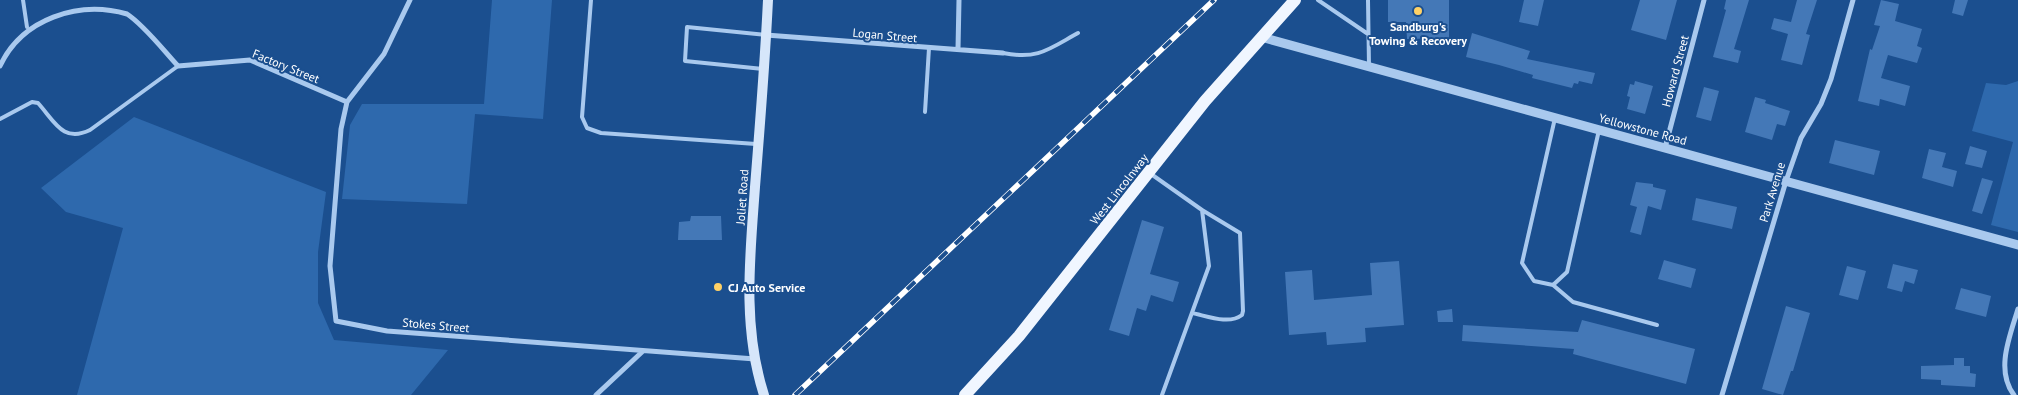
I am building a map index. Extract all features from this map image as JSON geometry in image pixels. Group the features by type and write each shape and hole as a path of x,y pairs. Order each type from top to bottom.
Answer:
{"main road":[{"name":"Joliet Road","path":"764,395 755,359 749,309 749,267 768,0"},
{"name":"West Lincolnway","path":"965,395 1019,336 1205,101 1295,0"}],"street":[{"path":"347,102 384,54 410,0"},
{"path":"958,49 959,0"},
{"name":"Howard Street","path":"1665,148 1704,0"},
{"name":"Park Avenue","path":"1722,395 1786,181 1801,138 1821,104 1831,79 1853,0"},
{"path":"109,4 128,14 178,66"},
{"path":"0,66 18,35 35,19 50,11"},
{"name":"Logan Street","path":"766,35 1003,53"},
{"name":"Yellowstone Road","path":"1261,37 2018,245"},
{"name":"Factory Street","path":"178,66 250,60 347,102"},
{"name":"Stokes Street","path":"347,102 341,129 330,266 336,321 387,331 642,352 755,359"},
{"path":"2014,395 2006,386 2003,367 2018,309"},
{"path":"596,395 642,352"}],"lane":[{"path":"23,0 27,27"},
{"path":"591,0 582,117 587,128 601,133 758,144"},
{"path":"1318,0 1368,34"},
{"path":"1368,0 1369,66"},
{"path":"764,68 685,61 687,27 766,35"},
{"path":"1003,53 1019,56 1039,54 1078,32"},
{"path":"925,112 929,48"},
{"path":"0,119 32,102 38,103 63,131 71,136 79,136 178,66"},
{"path":"1555,118 1522,263 1534,281 1554,285 1573,302 1657,326"},
{"path":"1554,285 1567,272 1599,130"},
{"path":"1149,173 1202,210 1240,233 1242,315 1230,320 1192,313"},
{"path":"1162,395 1209,266 1202,210"}],"shaded area":[{"path":"492,0 552,0 543,119 475,114 467,204 342,199 350,125 362,104 484,104"},
{"path":"2018,81 2018,232 1991,225 2013,142 1972,131 1986,83 2006,85"},
{"path":"134,117 326,192 318,252 318,303 334,340 448,350 411,395 77,395 123,228 66,212 41,188"}],"building":[{"name":"Sandburg's Towing & Recovery","path":"1388,0 1449,0 1449,38 1407,39 1406,22 1388,22"},
{"path":"1524,0 1544,0 1538,26 1519,22"},
{"path":"1640,0 1677,0 1666,40 1631,30"},
{"path":"1726,0 1749,0 1734,49 1741,51 1738,63 1713,57 1726,10 1724,9"},
{"path":"1797,0 1817,0 1806,34 1810,35 1802,65 1781,60 1788,34 1771,29 1774,18 1791,22"},
{"path":"1881,0 1899,4 1895,21 1922,29 1917,46 1922,48 1917,63 1888,55 1881,78 1910,86 1905,106 1880,99 1879,106 1858,101 1870,49 1872,50 1880,26 1874,25"},
{"path":"1955,0 1968,0 1963,16 1952,13"},
{"path":"1472,33 1530,51 1527,59 1595,73 1592,84 1579,81 1578,84 1574,83 1572,88 1532,78 1533,75 1466,57"},
{"path":"1635,81 1653,86 1645,114 1627,109 1630,97 1627,96 1630,84 1634,85"},
{"path":"1704,87 1719,91 1711,121 1696,117"},
{"path":"1755,97 1766,100 1765,103 1790,111 1785,126 1777,124 1772,140 1745,132"},
{"path":"1835,140 1880,151 1874,175 1829,163"},
{"path":"1970,146 1987,151 1982,168 1965,164"},
{"path":"1929,149 1946,153 1942,167 1957,171 1953,187 1922,178"},
{"path":"1982,178 1993,181 1982,214 1972,211"},
{"path":"1636,182 1653,184 1653,187 1666,190 1661,210 1648,206 1641,235 1630,232 1637,207 1630,205"},
{"path":"1696,198 1737,207 1732,229 1692,220"},
{"path":"691,216 721,216 722,240 678,240 679,222 690,221"},
{"path":"1142,220 1164,227 1150,274 1179,282 1173,302 1151,295 1146,311 1137,308 1129,336 1109,330"},
{"path":"1664,260 1696,269 1691,288 1658,279"},
{"path":"1399,261 1404,325 1365,328 1366,342 1327,345 1326,332 1289,335 1285,272 1312,270 1314,300 1372,295 1370,263"},
{"path":"1893,264 1918,270 1914,284 1905,281 1902,292 1887,288"},
{"path":"1847,266 1866,271 1858,300 1839,295"},
{"path":"1961,288 1991,296 1986,317 1955,309"},
{"path":"1786,306 1810,313 1793,371 1791,371 1783,395 1762,389"},
{"path":"1452,309 1453,322 1438,322 1437,311"},
{"path":"1582,320 1695,349 1686,384 1573,354 1574,349 1462,341 1463,325 1578,332"},
{"path":"1954,358 1964,358 1964,366 1970,366 1970,373 1976,374 1975,387 1941,385 1941,380 1921,379 1921,366 1954,365"}],"railway":[{"path":"795,395 1214,0"}],"place":[{"name":"Sandburg's Towing & Recovery","path":"1418,11"},
{"name":"CJ Auto Service","path":"718,287"}]}
